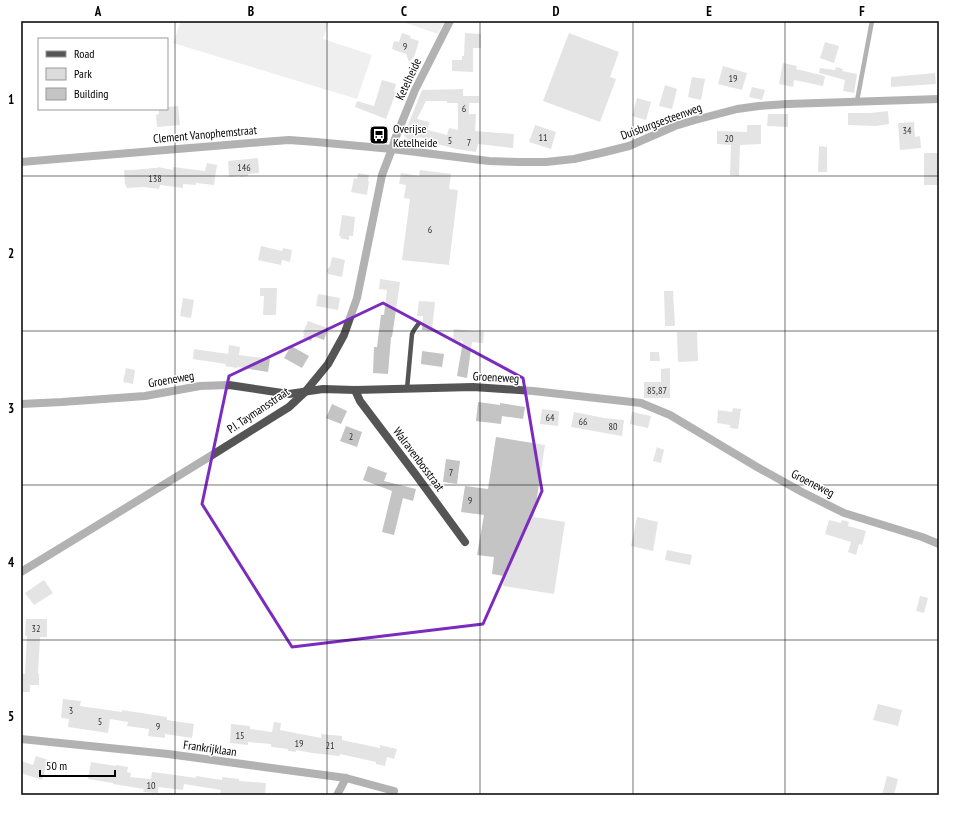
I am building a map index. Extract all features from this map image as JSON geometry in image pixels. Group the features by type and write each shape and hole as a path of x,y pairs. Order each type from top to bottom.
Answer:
{"street":[{"name":"Ketelheide","path":"392,149 395,138 415,90 450,21"},
{"name":"Duisburgsesteenweg","path":"392,149 489,161 546,162 574,159 629,146 675,126 737,109 786,104 939,99"},
{"name":"Clement Vanophemstraat","path":"21,162 289,140 392,149"},
{"name":"P.I. Taymansstraat","path":"21,572 289,407 305,392 328,364 344,336 357,298 382,175 392,149"},
{"name":"Groeneweg","path":"21,404 145,396 200,386 229,385 289,394 323,389 408,390 473,387 541,392 641,403 670,415 757,467 844,513 922,537 939,544"},
{"name":"Walravenbosstraat","path":"355,390 360,401 465,542"},
{"name":"Frankrijklaan","path":"21,738 168,754 346,778 394,791"},
{"path":"337,795 346,778"}],"lane":[{"path":"857,101 872,21"},
{"path":"408,390 412,334 419,323"}],"highlighted area":[{"path":"383,303 523,378 542,491 483,624 292,647 202,504 229,376"}],"green space":[{"path":"181,21 329,21 323,39 372,55 357,99 173,43"},
{"path":"400,21 445,21 438,34"}],"building":[{"path":"402,33 419,41 414,57 409,62 406,54 392,49 394,41 399,42"},
{"path":"465,33 481,34 481,48 473,48 473,72 452,71 452,60 462,60 462,56 464,56"},
{"path":"569,33 619,52 610,77 616,79 600,122 543,101"},
{"path":"825,42 839,46 834,63 820,58"},
{"path":"783,63 797,66 796,69 825,76 823,86 794,80 793,87 779,84"},
{"path":"723,66 747,73 742,90 718,84"},
{"path":"836,67 843,69 842,71 857,74 854,93 843,91 845,80 819,73 820,68 835,70"},
{"path":"935,73 936,84 891,87 891,77"},
{"path":"692,77 705,79 701,100 688,97"},
{"path":"382,80 396,84 394,92 396,92 386,119 355,107 357,101 374,106"},
{"path":"665,85 677,89 672,109 659,106"},
{"path":"752,87 765,90 762,100 749,97"},
{"path":"463,89 463,96 479,96 479,103 469,103 469,114 476,114 475,131 514,134 513,148 478,144 476,152 456,149 437,144 438,141 418,137 417,143 410,143 404,135 422,90","holes":["426,101 447,101 447,103 458,103 458,130 449,128 447,135 428,130 429,122 417,119"]},
{"path":"637,98 651,102 646,120 632,116"},
{"path":"178,106 180,125 157,127 156,115 159,114 159,110 168,110 168,107"},
{"path":"888,111 889,124 876,126 848,125 848,113"},
{"path":"768,114 788,114 788,127 767,126"},
{"path":"914,122 915,137 920,136 921,148 900,150 898,123"},
{"path":"535,125 556,132 551,149 529,142"},
{"path":"747,125 761,125 761,144 740,145 739,176 730,175 731,145 717,144 717,131 747,132"},
{"path":"819,146 827,147 827,172 818,172"},
{"path":"924,153 939,153 939,185 924,185"},
{"path":"258,158 259,173 248,174 248,176 229,177 228,161"},
{"path":"207,163 217,165 214,185 196,183 196,185 183,184 183,188 160,185 159,189 143,187 127,188 125,184 124,170 158,167 173,170 173,167 205,171"},
{"path":"420,170 451,174 449,189 458,190 449,265 402,260 410,199 404,198 406,185 399,184 401,173 419,176"},
{"path":"358,173 369,175 367,195 351,192 354,178 357,179"},
{"path":"342,215 355,217 353,236 349,236 349,240 340,238 341,236 339,236"},
{"path":"261,246 282,251 283,248 292,250 290,262 282,260 281,265 258,260"},
{"path":"332,257 345,260 342,277 328,274 327,270 330,266"},
{"path":"380,279 400,282 391,337 388,374 373,373 374,347 377,347 381,315 384,315 387,290 379,289"},
{"path":"260,288 277,288 276,315 263,315 264,296 260,296"},
{"path":"664,291 673,291 675,326 665,326"},
{"path":"318,294 340,298 338,310 316,306"},
{"path":"183,298 194,300 191,318 180,316"},
{"path":"419,301 435,302 432,331 422,330 423,316 417,316"},
{"path":"308,321 328,328 324,340 313,336 311,341 303,338 303,333"},
{"path":"454,329 484,332 483,343 472,342 467,378 457,376 463,341 453,340"},
{"path":"677,332 697,332 698,361 678,362"},
{"path":"229,345 240,347 239,355 270,359 268,372 225,366 226,364 193,359 194,349 228,354"},
{"path":"291,346 309,356 302,368 284,358"},
{"path":"422,351 444,354 442,367 421,364"},
{"path":"650,352 659,352 660,361 650,361"},
{"path":"126,368 135,370 133,384 123,382"},
{"path":"670,368 670,398 644,398 644,382 661,382 661,369"},
{"path":"478,402 500,405 500,403 525,407 523,419 502,416 501,424 476,421"},
{"path":"332,404 347,411 341,424 326,418"},
{"path":"733,408 741,409 738,429 730,428 730,425 717,423 718,410 732,412"},
{"path":"542,409 559,411 558,426 540,424"},
{"path":"574,412 624,420 622,436 571,427"},
{"path":"632,412 651,416 648,428 630,424"},
{"path":"346,426 362,432 357,447 340,441"},
{"path":"496,437 545,445 534,517 565,522 554,594 503,586 504,576 492,574 494,557 477,555 484,515 461,512 465,486 488,489"},
{"path":"657,447 664,450 661,463 653,461"},
{"path":"446,459 460,461 457,484 443,482"},
{"path":"368,466 387,473 384,481 416,489 413,501 403,498 394,535 382,532 392,491 363,480"},
{"path":"637,517 658,522 653,551 631,546"},
{"path":"829,520 841,523 842,520 849,522 848,526 866,531 862,545 859,544 856,555 848,552 851,542 825,534"},
{"path":"667,550 692,555 690,565 665,560"},
{"path":"44,580 53,593 34,605 25,593"},
{"path":"920,596 928,598 924,613 916,611"},
{"path":"26,619 47,619 47,637 40,637 38,674 39,685 30,685 30,692 22,692 22,674 25,674 27,636 25,636"},
{"path":"63,699 81,701 80,706 122,712 122,710 167,717 167,720 194,724 192,738 165,734 165,738 148,736 149,729 127,726 128,722 110,719 108,733 68,727 69,719 61,718"},
{"path":"878,704 902,710 898,726 873,720"},
{"path":"274,722 281,723 280,730 321,738 321,734 342,736 342,740 380,748 380,745 397,749 394,759 387,757 385,766 376,764 376,762 340,754 340,756 296,750 296,752 288,751 288,749 271,747 271,744 248,742 248,745 230,743 231,724 250,726 250,729 272,732"},
{"path":"36,756 48,760 42,780 21,773 21,761 33,765"},
{"path":"91,762 128,767 127,772 131,773 130,777 151,779 152,772 222,780 222,777 239,779 239,781 266,783 265,795 220,795 221,790 184,784 183,790 158,787 158,793 143,792 144,789 88,779"},
{"path":"887,776 898,779 894,795 882,795"}],"place":[{"name":"Overijse Ketelheide","path":"379,135"}]}
